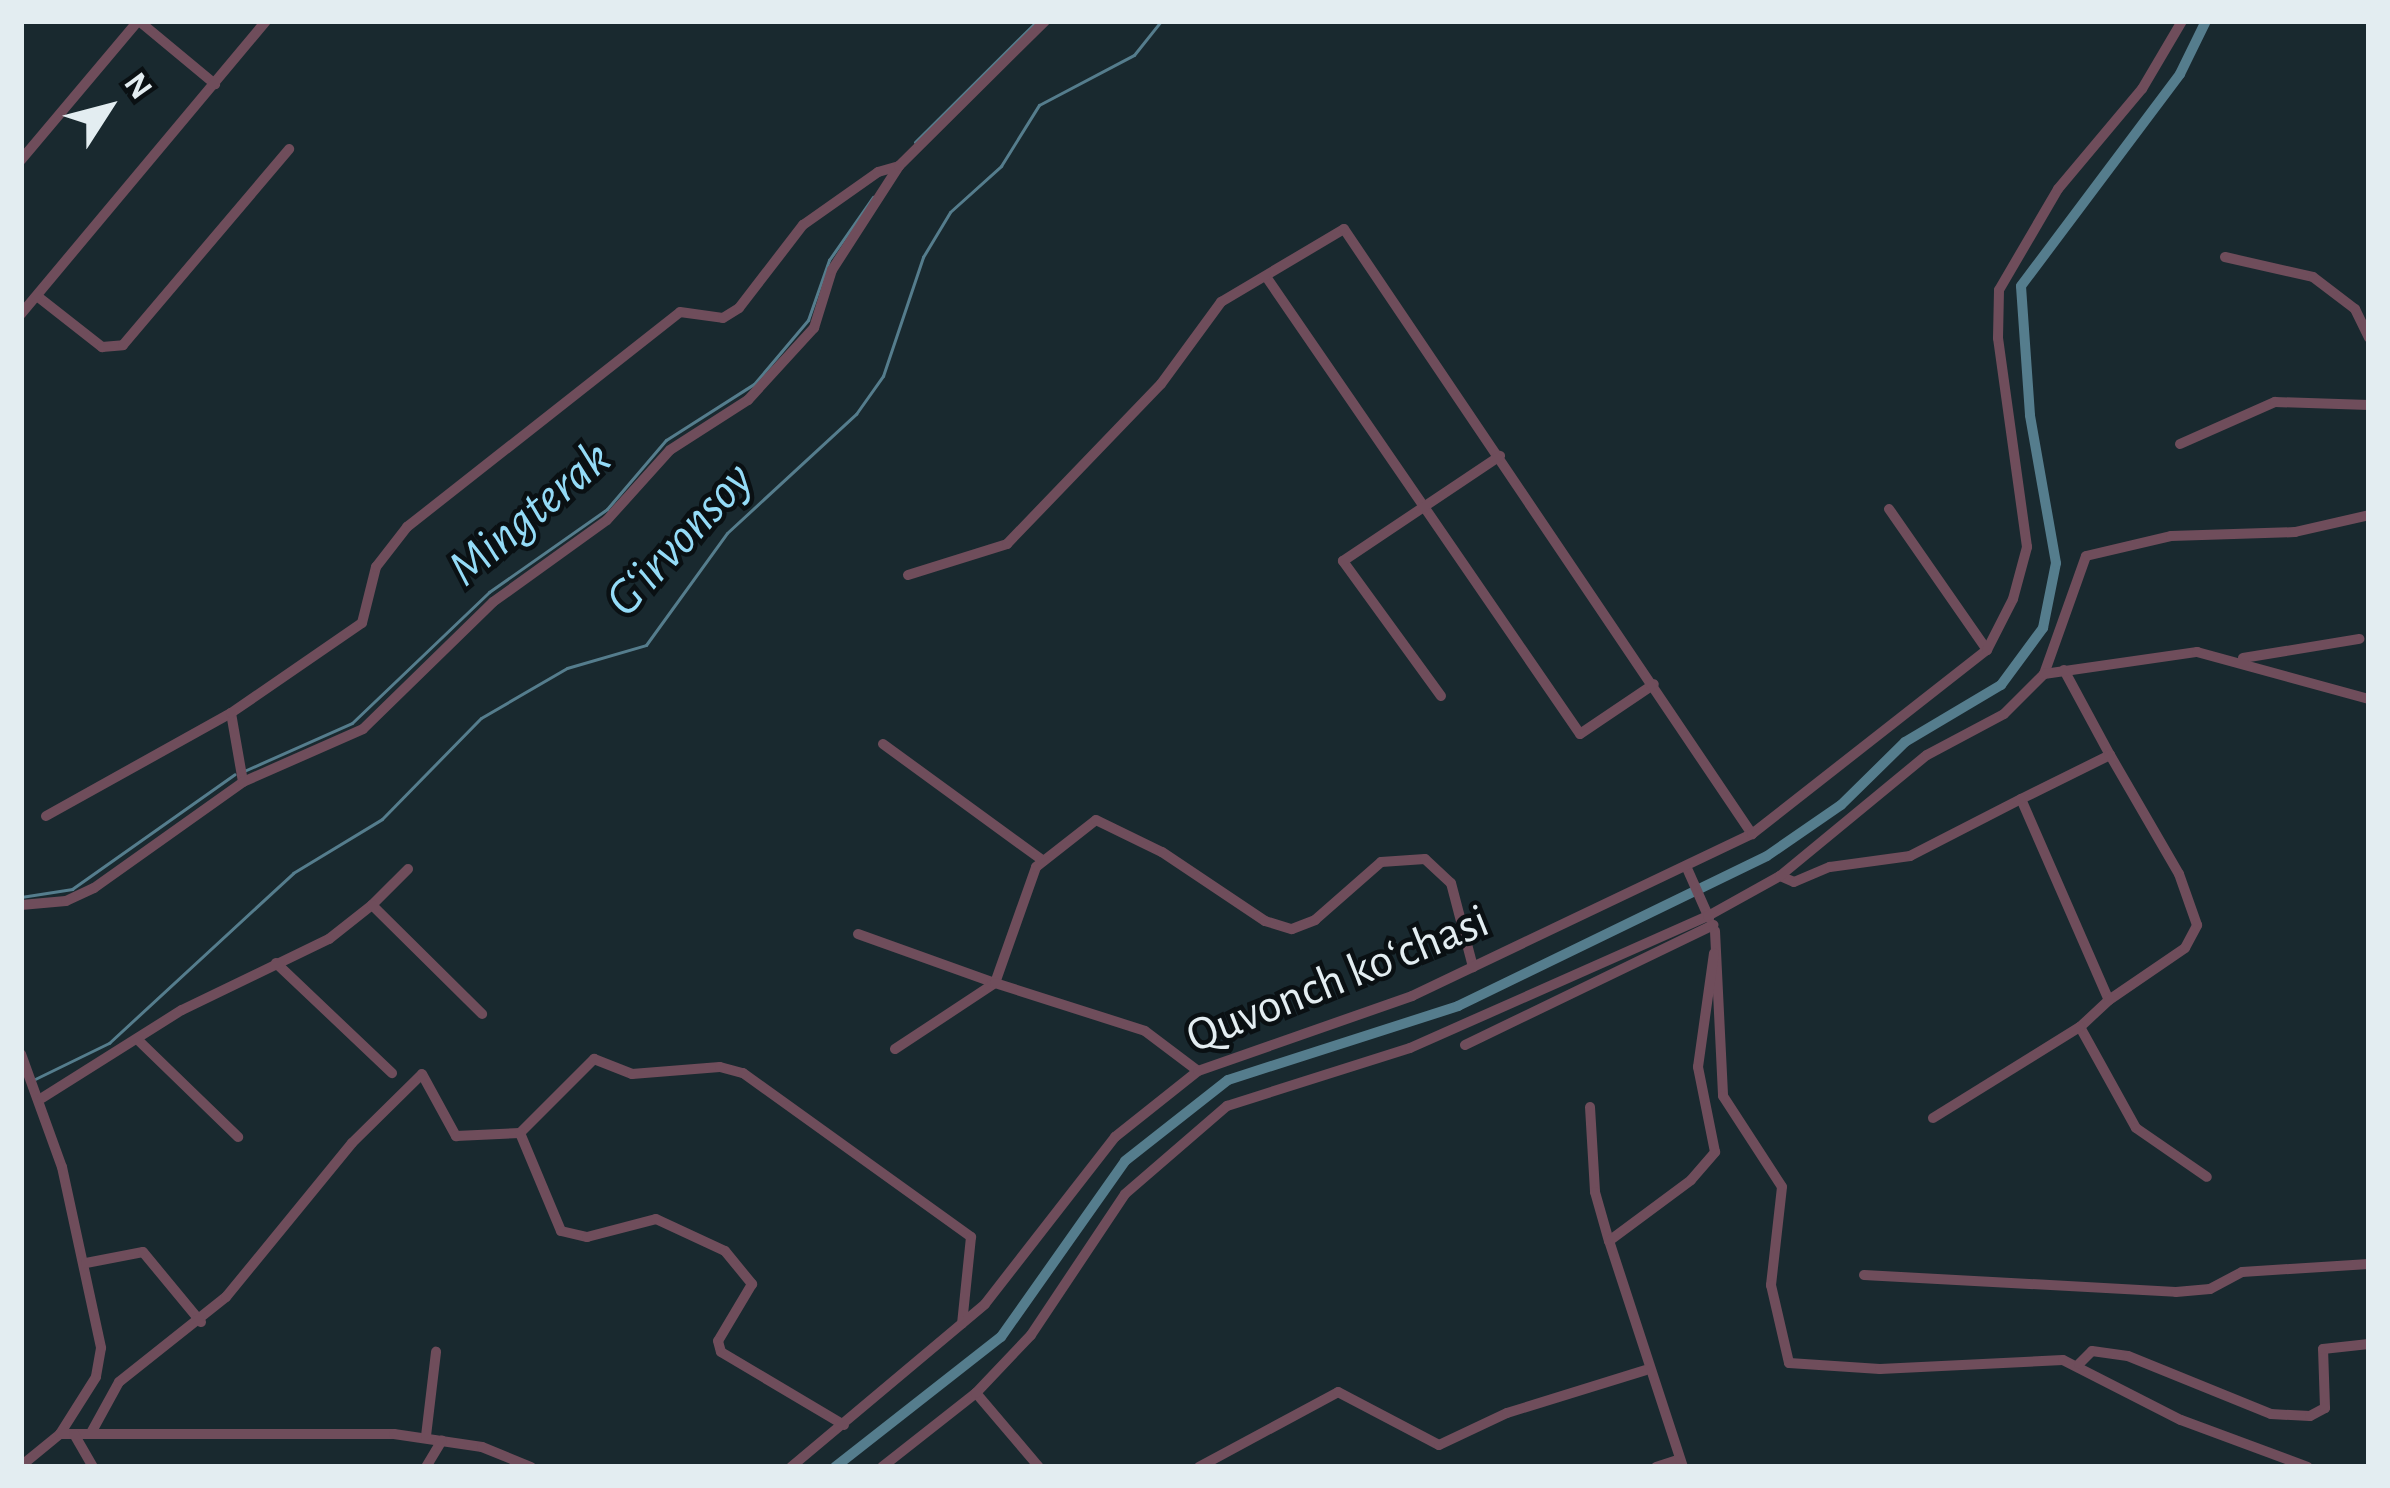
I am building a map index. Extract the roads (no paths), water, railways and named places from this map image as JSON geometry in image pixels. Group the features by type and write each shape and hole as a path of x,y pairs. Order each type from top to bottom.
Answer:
{"street":[{"path":"21,160 138,21 214,84"},
{"path":"21,314 266,21"},
{"path":"21,905 66,901 116,876 242,779 363,728 493,602 607,520 670,450 748,400 814,328 832,270 899,166 1045,21"},
{"name":"Quvonch koʻchasi","path":"791,1467 962,1324 1114,1137 1198,1071 1473,967 1752,834 1987,650 2014,599 2027,547 1998,338 2000,290 2058,189 2142,89 2182,21"},
{"path":"38,296 116,350 289,149"},
{"path":"46,816 231,713 362,622 365,592 394,541 485,463 680,312 723,318 739,308 803,225 878,172 899,166"},
{"path":"908,575 1007,544 1161,384 1221,302 1344,229 1752,834"},
{"path":"2225,257 2288,266 2313,278 2355,309 2369,338"},
{"path":"1267,278 1580,734 1654,684"},
{"path":"2180,444 2276,402 2369,405"},
{"path":"1441,696 1343,561 1500,456"},
{"path":"1888,509 1987,650"},
{"path":"1465,1045 1712,924 1780,876 1927,755 2004,714 2044,674 2076,571 2096,550 2171,536 2295,532 2369,515"},
{"path":"2239,658 2360,638"},
{"path":"2044,674 2198,652 2239,658 2369,699"},
{"path":"1933,1118 2080,1027 2109,1000 2185,948 2197,925 2179,874 2064,670"},
{"path":"231,713 242,779"},
{"path":"883,744 1042,860"},
{"path":"1780,876 1794,882 1830,867 1910,856 2110,755"},
{"path":"2021,799 2109,1000"},
{"path":"895,1049 995,983 1042,860 1096,820 1162,852 1264,921 1292,929 1315,920 1381,862 1425,860 1451,883 1473,967"},
{"path":"1686,866 1712,924 1723,1096 1782,1187 1771,1285 1789,1363 2079,1364 2099,1382 2181,1420 2308,1467"},
{"path":"40,1093 276,963 329,939 408,869"},
{"path":"372,905 482,1014"},
{"path":"1609,1241 1715,1152 1700,1095 1698,1037 1712,924"},
{"path":"883,1467 976,1394 1031,1335 1125,1194 1227,1106 1410,1048 1712,924"},
{"path":"858,934 1145,1030 1198,1071"},
{"path":"276,963 392,1073"},
{"path":"2080,1027 2136,1128 2207,1177"},
{"path":"137,1039 238,1137"},
{"path":"21,1054 24,1070 40,1093 86,1263 101,1363 60,1435 21,1466"},
{"path":"91,1433 119,1382 201,1322 407,1083 427,1080 456,1136 520,1133 594,1059 632,1074 720,1067 743,1073 971,1237 962,1324"},
{"path":"1590,1107 1594,1192 1646,1370 1682,1463 1656,1467"},
{"path":"520,1133 561,1231 587,1237 656,1219 724,1251 752,1284 718,1341 721,1352 844,1425"},
{"path":"86,1263 143,1252 201,1322"},
{"path":"1864,1275 2176,1292 2210,1289 2242,1272 2369,1264"},
{"path":"2079,1364 2092,1351 2128,1356 2293,1417 2325,1408 2323,1349 2369,1344"},
{"path":"426,1436 436,1352"},
{"path":"1199,1467 1338,1392 1438,1445 1507,1413 1646,1370"},
{"path":"976,1394 1039,1467"},
{"path":"74,1434 93,1467"},
{"path":"60,1435 426,1436 531,1467"},
{"path":"426,1467 442,1440"}],"waterway":[{"name":"G‘irvonsoy","path":"33,1080 109,1043 293,873 382,819 481,718 567,668 646,645 727,533 856,414 883,376 923,257 950,212 1001,166 1039,105 1134,55 1161,21"},
{"path":"835,1467 1001,1337 1125,1161 1228,1080 1458,1006 1767,856 1841,805 1905,742 2001,685 2043,628 2056,563 2030,415 2021,286 2180,74 2206,21"},
{"name":"Mingterak","path":"915,142 1036,22"},
{"name":"Mingterak","path":"244,771 352,723 489,592 607,509 666,440 754,384 808,320 829,260 873,197"},
{"name":"Mingterak","path":"21,897 72,889 235,774"}]}
